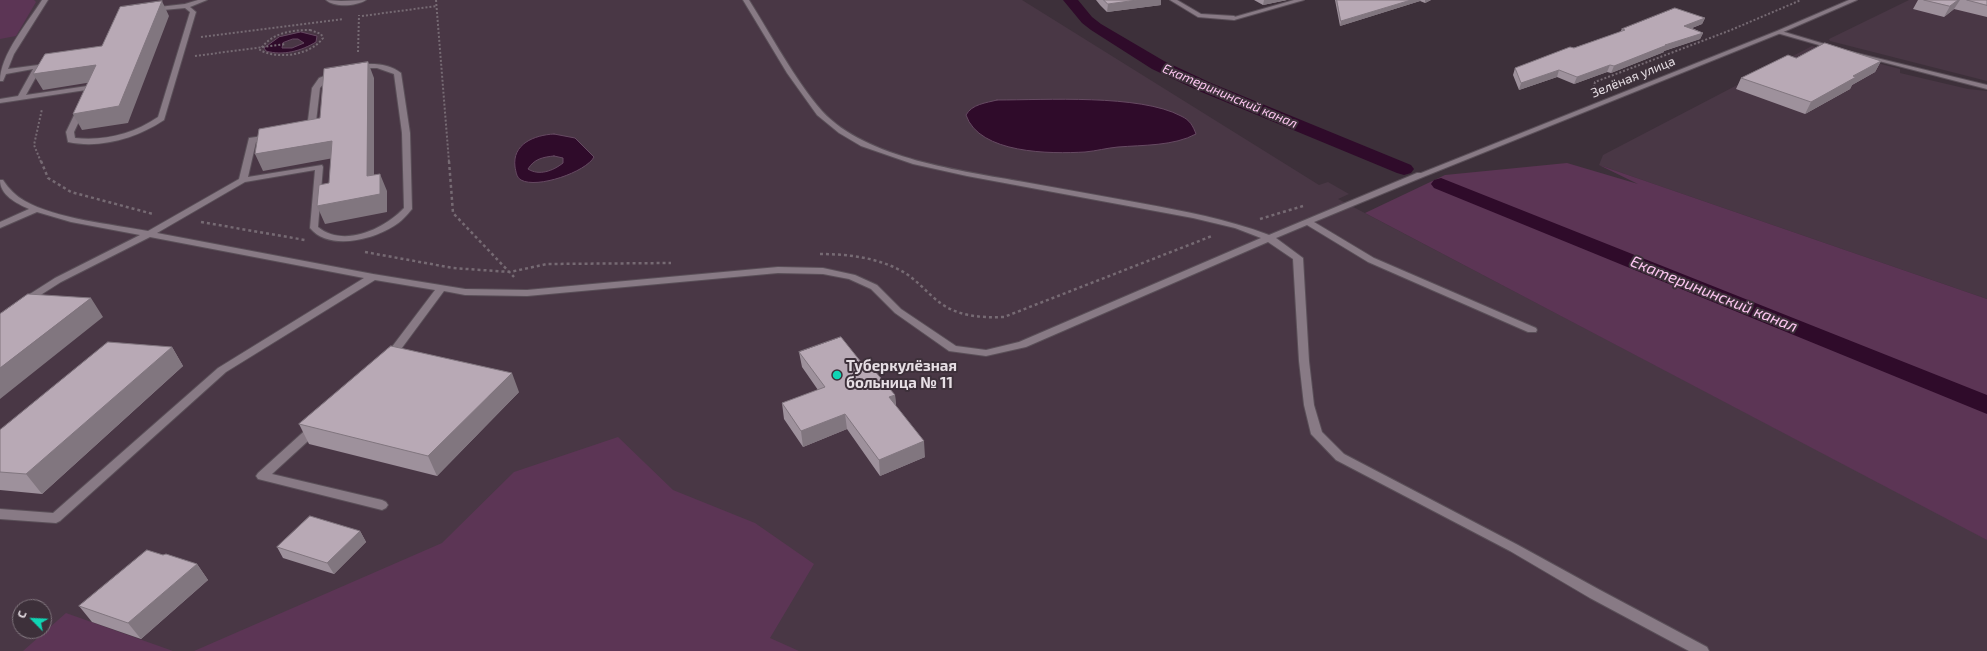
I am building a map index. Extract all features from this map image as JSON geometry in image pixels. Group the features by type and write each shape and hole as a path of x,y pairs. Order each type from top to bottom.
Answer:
{"street":[{"path":"0,80 11,54 45,0"},
{"path":"147,10 171,6 186,6 204,0"},
{"path":"329,0 331,2 344,3 360,1"},
{"path":"746,0 791,73 820,113 842,131 864,144 913,162 967,174 1192,215 1238,226 1268,238 1298,258 1304,361 1309,405 1317,434 1340,457 1514,548 1595,594 1702,651"},
{"path":"1173,0 1200,16 1234,18 1301,0"},
{"name":"Зелёная улица","path":"0,182 7,193 35,210 149,234 373,277 465,292 527,293 778,270 823,271 852,277 874,287 898,311 953,349 986,353 1022,345 1268,238 1420,175 1779,32 1854,0"},
{"path":"0,101 91,87 70,132 71,140 85,143 106,140 129,135 149,127 162,118 193,12 186,6"},
{"path":"1779,32 1819,44 1987,86"},
{"path":"3,72 59,63"},
{"path":"15,307 58,280 149,234 242,180 319,167 314,228 319,234 337,238 371,233 393,224 408,209 406,133 397,73 386,67 375,65 351,68 322,80 316,88 311,130 304,131"},
{"path":"21,98 38,66"},
{"path":"242,180 252,140 281,135"},
{"path":"0,225 35,210"},
{"path":"1307,222 1371,260 1532,330"},
{"path":"0,514 56,518 222,370 373,277"},
{"path":"383,367 442,288"},
{"path":"325,419 262,476 382,506"}],"path":[{"path":"436,0 453,213 510,272 527,293"},
{"path":"1604,102 1594,86 1595,82 1732,30 1801,0"},
{"path":"351,68 360,1"},
{"path":"352,18 437,6"},
{"path":"185,40 344,19"},
{"path":"310,30 323,35 322,40 317,44 293,53 268,54 261,52 261,48 271,39 287,32 310,30"},
{"path":"179,58 286,44"},
{"path":"45,94 34,145 48,178 71,192 139,211 309,241"},
{"path":"816,254 832,253 886,264 905,273 942,305 958,313 981,318 1004,317 1238,226 1304,205"},
{"path":"362,251 453,268 510,272 547,264 673,263"}],"shaded area":[{"name":"Туберкулёзная больница № 11","path":"0,0 1022,0 1319,185 1328,182 1349,194 1338,199 1983,537 1987,540 1987,651 0,651"},
{"path":"0,0 34,0 36,2 16,36 0,39"},
{"path":"1909,0 1987,0 1987,81 1830,41 1829,39"},
{"path":"301,32 317,36 316,42 292,52 279,53 266,51 264,48 279,37","holes":["293,39 298,39 304,43 292,48 282,48 283,43"]},
{"path":"1812,46 1900,69 1900,73 1968,89 1987,91 1987,299 1599,165 1603,155"},
{"path":"1066,99 1117,101 1142,104 1163,109 1187,119 1194,128 1196,134 1168,143 1118,147 1085,152 1054,153 1018,149 985,138 973,128 966,115 976,106 997,100"},
{"path":"554,134 575,138 594,157 589,163 581,168 560,178 538,182 528,182 519,179 515,167 517,152 526,142 539,136","holes":["554,156 563,158 563,163 546,172 537,172 528,169 533,163 543,158"]},
{"path":"1567,163 1638,184 1599,165 1987,299 1987,540 1365,213 1445,175"},
{"path":"618,437 673,490 755,523 814,564 770,638 799,651 194,651 442,543 514,472"},
{"path":"66,613 173,651 23,651 37,639 52,639 52,625"}],"building":[{"path":"1104,0 1137,0 1108,4"},
{"path":"1337,0 1411,0 1341,21"},
{"path":"1924,0 1958,0 1950,6"},
{"path":"1967,0 1987,0 1987,5"},
{"path":"162,1 119,106 73,114 96,65 33,74 45,54 102,46 120,7"},
{"path":"1675,8 1705,18 1684,26 1703,33 1665,45 1667,45 1614,66 1610,65 1577,77 1559,70 1521,83 1515,68 1570,47 1574,48 1625,30 1622,29"},
{"path":"1825,43 1881,61 1853,76 1856,77 1811,102 1741,78 1788,55 1796,58"},
{"path":"368,62 367,176 380,174 380,194 317,206 319,185 329,183 332,141 255,154 259,129 320,118 324,69"},
{"path":"28,294 91,298 0,368 0,314"},
{"path":"841,337 869,372 874,370 895,395 889,397 924,441 879,460 845,414 801,431 782,403 825,387 799,352"},
{"path":"108,342 172,347 26,474 0,472 0,430"},
{"path":"391,346 512,373 428,456 299,424"},
{"path":"310,516 360,531 327,563 277,547"},
{"path":"147,550 163,555 166,554 197,564 128,623 79,606"}],"waterway":[{"name":"Екатерининский канал","path":"1070,0 1087,20 1096,27 1158,65 1205,87 1404,169"},
{"name":"Екатерининский канал","path":"1441,184 1987,405"}],"place":[{"name":"Туберкулёзная больница № 11","path":"837,375"}]}
